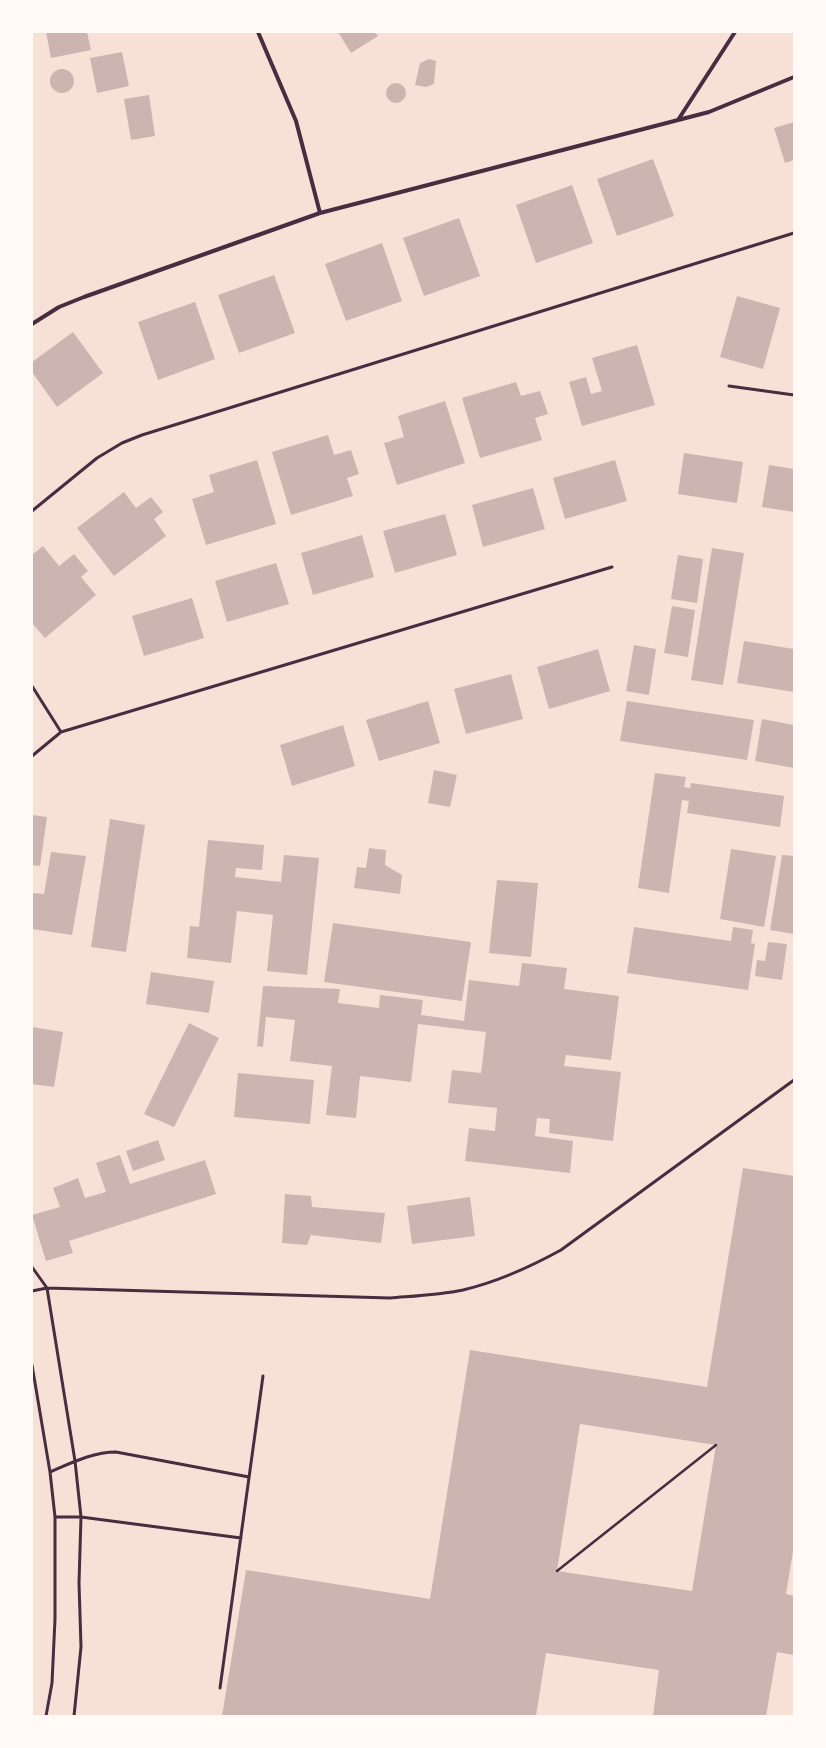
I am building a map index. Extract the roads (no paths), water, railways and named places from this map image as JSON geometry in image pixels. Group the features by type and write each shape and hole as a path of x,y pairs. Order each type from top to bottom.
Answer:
{"street":[{"path":"258,32 296,121 320,213"},
{"path":"678,120 735,32"},
{"path":"32,324 59,307 84,297 320,213 709,112 794,77"}],"lane":[{"path":"32,511 97,458 122,443 142,435 794,233"},
{"path":"729,386 794,395"},
{"path":"32,756 61,732 612,567"},
{"path":"32,686 61,732"},
{"path":"32,1291 47,1288 390,1298 463,1290 500,1279 535,1264 561,1250 794,1080"},
{"path":"32,1267 47,1288 75,1461 82,1517 79,1583 81,1647 74,1716"},
{"path":"32,1365 50,1472 55,1517 55,1620 52,1683 46,1716"},
{"path":"220,1688 263,1376"},
{"path":"50,1472 75,1461 105,1452 116,1452 249,1477"},
{"path":"55,1517 82,1517 240,1538"}]}
